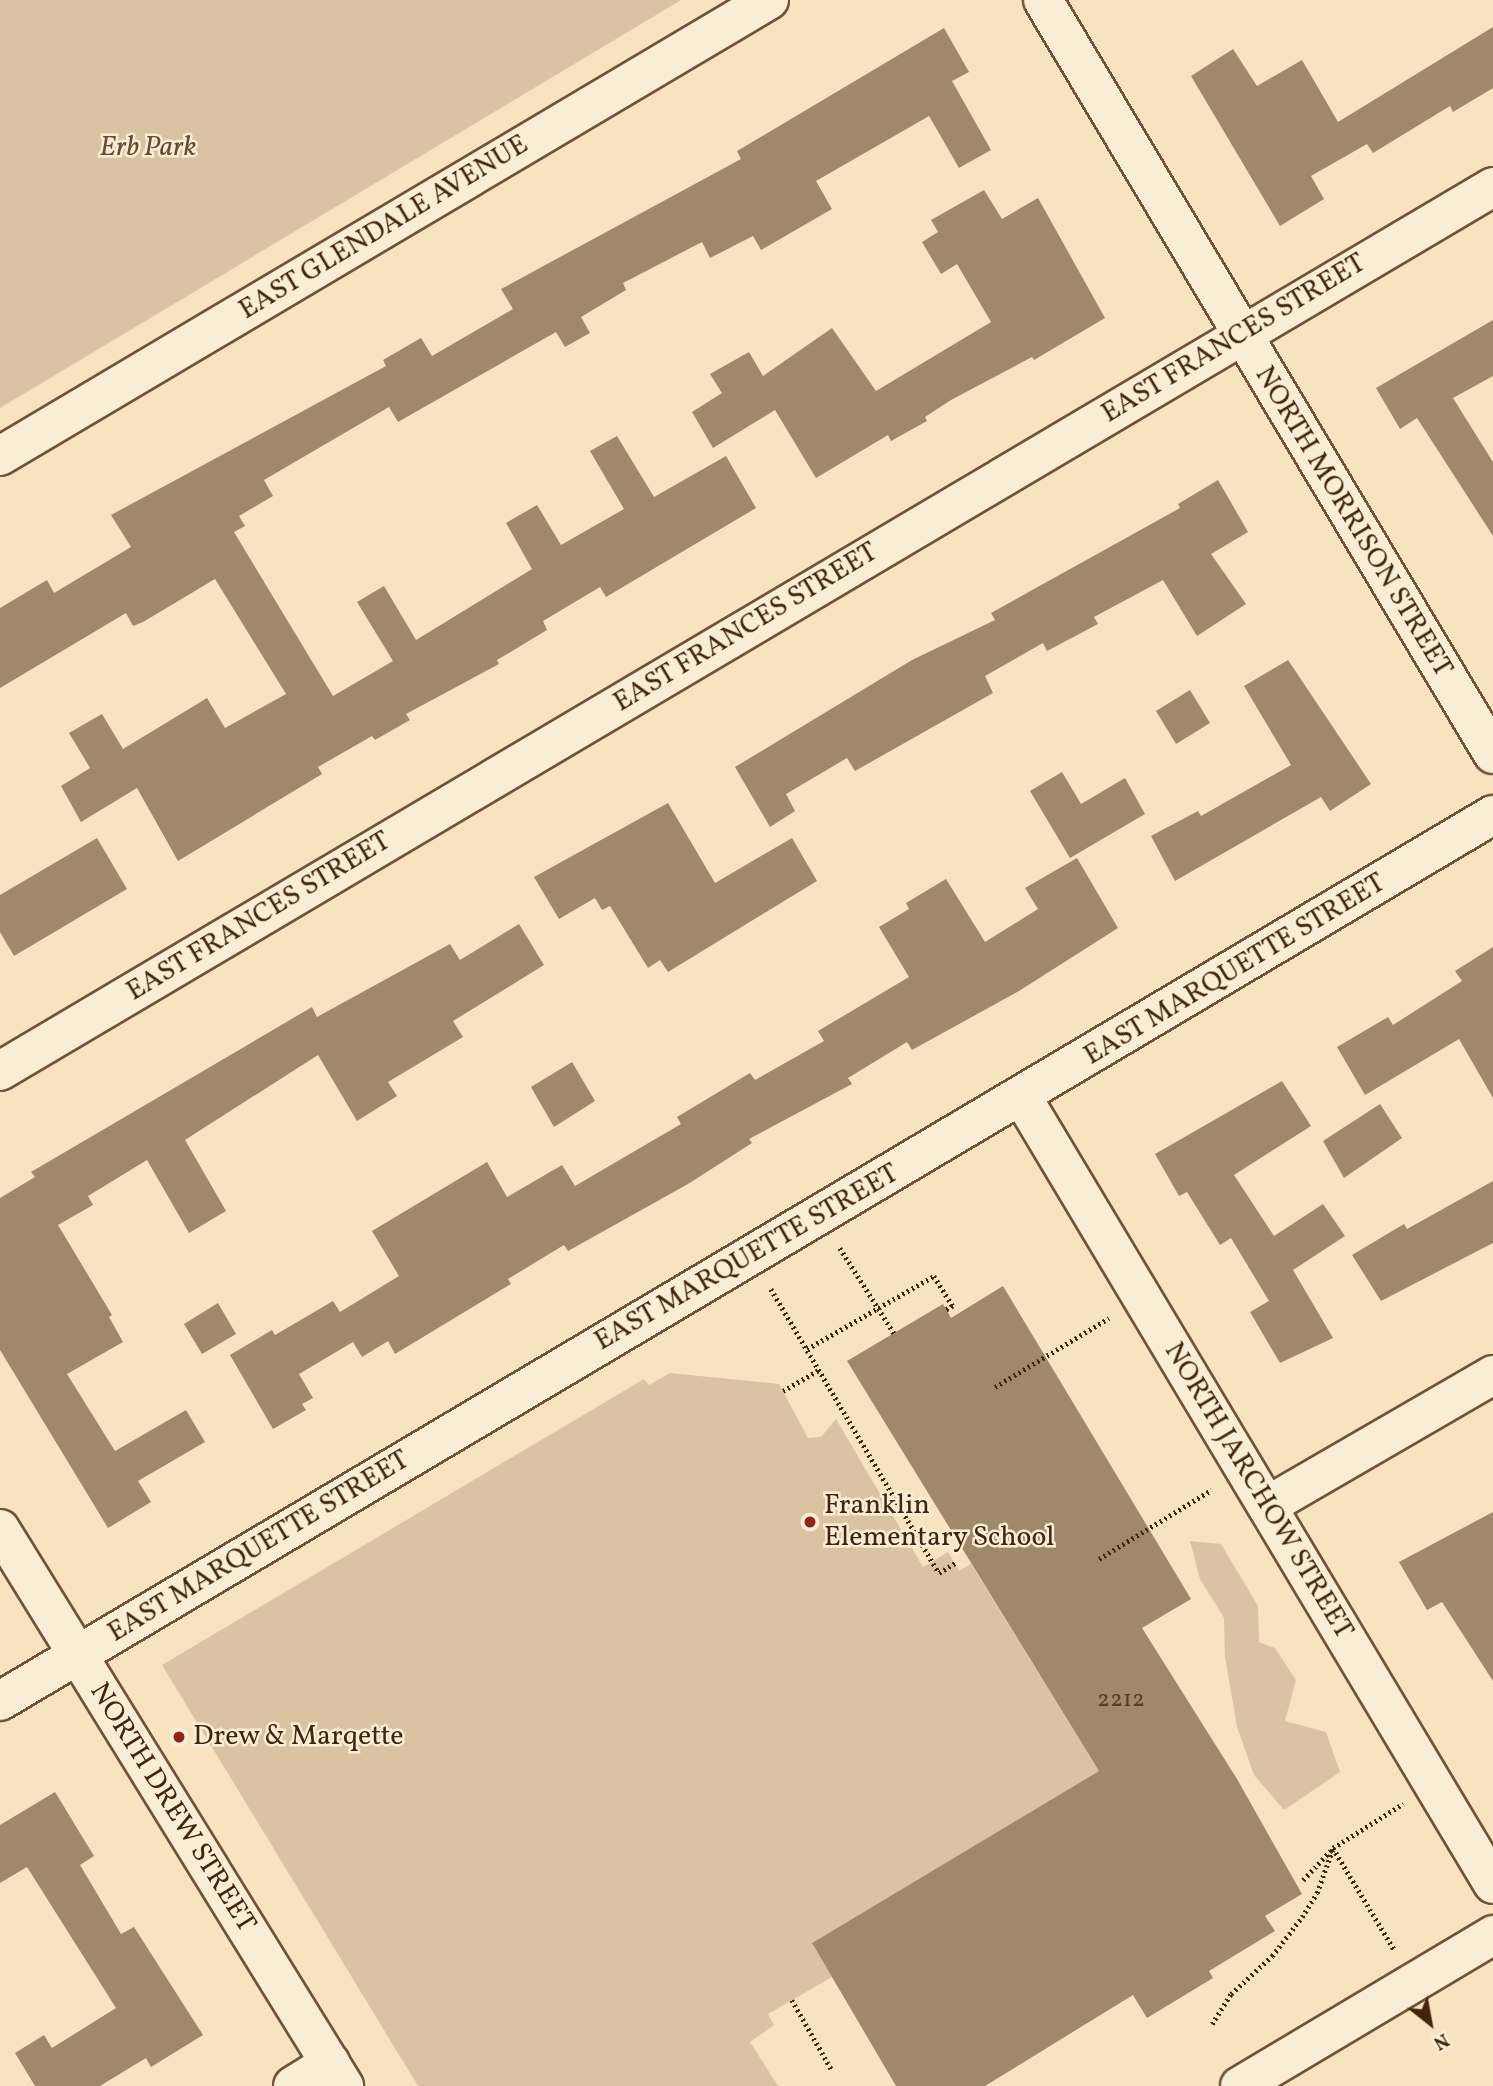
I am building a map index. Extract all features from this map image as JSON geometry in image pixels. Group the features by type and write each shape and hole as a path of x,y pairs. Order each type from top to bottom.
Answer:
{"street":[{"name":"EAST GLENDALE AVENUE","path":"0,456 769,0"},
{"name":"NORTH MORRISON STREET","path":"1042,0 1493,754"},
{"name":"EAST FRANCES STREET","path":"0,1071 1493,187"},
{"name":"EAST MARQUETTE STREET","path":"0,1701 1022,1097 1493,815"},
{"name":"NORTH JARCHOW STREET","path":"1022,1097 1493,1884"},
{"path":"1267,1506 1493,1374"},
{"name":"NORTH DREW STREET","path":"0,1529 337,2074"},
{"path":"1240,2086 1493,1935"},
{"path":"293,2086 337,2074"}],"path":[{"path":"820,1214 894,1333"},
{"path":"751,1255 939,1573 955,1563"},
{"path":"807,1349 934,1276 953,1306 946,1310"},
{"path":"995,1387 1143,1298"},
{"path":"783,1391 819,1370"},
{"path":"1099,1559 1245,1469"},
{"path":"1303,1880 1333,1847 1433,1785"},
{"path":"1333,1847 1414,1982"},
{"path":"1212,2024 1231,1994 1272,1956 1302,1917 1333,1847"},
{"path":"792,2000 832,2070"}],"green space":[{"name":"Erb Park","path":"0,0 681,0 0,408"},
{"path":"670,1373 779,1384 808,1438 821,1437 836,1419 923,1567 948,1552 959,1571 971,1564 1099,1771 812,1943 832,1977 768,2014 774,2025 750,2042 778,2086 418,2086 162,1665 644,1379 649,1385"},
{"path":"1190,1541 1221,1544 1258,1606 1259,1642 1275,1648 1296,1680 1285,1721 1326,1732 1340,1772 1284,1810 1254,1775 1237,1727 1225,1657 1224,1618 1200,1579"}],"building":[{"path":"1493,27 1493,88 1453,112 1450,106 1373,153 1367,144 1311,176 1324,199 1280,226 1191,76 1233,49 1257,86 1302,60 1338,122"},
{"path":"944,28 969,72 952,81 991,150 959,168 929,116 816,181 832,209 761,250 753,236 710,258 702,242 623,283 626,290 581,317 590,333 565,347 556,332 398,422 389,407 264,480 273,496 239,516 245,526 234,532 333,696 393,661 357,602 384,586 416,640 532,569 506,523 537,505 561,545 624,509 590,451 617,436 654,497 726,456 756,508 606,597 600,587 543,621 547,630 497,660 499,664 406,714 410,720 375,740 372,736 318,767 322,774 178,861 137,788 81,822 61,786 90,768 69,733 102,714 123,749 207,698 225,728 286,694 215,579 133,626 126,613 0,688 0,608 47,580 54,593 131,547 111,515 386,366 383,360 421,338 432,356 513,309 501,289 741,159 737,151"},
{"path":"984,190 1002,219 1038,198 1105,318 1034,360 1032,357 951,400 925,417 927,421 891,441 888,435 816,478 775,410 713,448 692,412 722,393 710,374 749,352 763,376 832,328 876,391 991,322 957,264 941,274 922,242 938,232 931,220"},
{"path":"1493,320 1493,376 1453,398 1493,462 1493,536 1417,418 1400,429 1376,388"},
{"path":"1218,480 1248,532 1211,554 1246,604 1197,636 1163,580 1094,617 1098,624 1047,651 1043,643 985,676 993,693 855,771 847,758 786,794 795,811 770,827 735,767 912,660 995,620 991,613 1180,508 1178,504"},
{"path":"1288,660 1371,784 1330,811 1321,797 1175,881 1151,836 1198,811 1201,816 1291,765 1244,686"},
{"path":"1190,690 1210,723 1176,744 1156,711"},
{"path":"1062,772 1081,804 1125,778 1145,814 1070,858 1030,791"},
{"path":"668,803 715,883 792,838 817,881 668,972 660,960 648,968 610,906 602,910 595,898 559,919 534,877"},
{"path":"97,838 127,889 14,956 0,932 0,895"},
{"path":"1077,858 1118,928 1019,991 912,1050 907,1042 848,1078 852,1084 749,1139 752,1143 688,1184 568,1251 564,1245 508,1279 511,1284 395,1354 388,1341 362,1357 353,1342 299,1374 313,1398 302,1404 306,1410 273,1429 230,1355 272,1330 275,1335 333,1301 340,1312 399,1276 372,1231 487,1162 507,1197 562,1165 575,1186 681,1124 677,1117 750,1073 755,1080 824,1041 818,1031 909,977 879,927 909,909 906,903 946,879 985,942 1038,909 1025,888"},
{"path":"519,924 544,965 453,1021 463,1037 388,1082 397,1096 357,1121 318,1055 185,1140 226,1211 189,1233 147,1160 88,1196 93,1205 58,1225 112,1315 109,1317 123,1342 67,1374 115,1451 186,1410 205,1442 138,1481 151,1502 108,1528 0,1350 0,1198 35,1177 31,1172 312,1007 317,1017 450,944 460,960"},
{"path":"1493,947 1493,1098 1459,1039 1365,1095 1337,1047 1388,1017 1393,1025 1462,981 1455,971"},
{"path":"572,1062 595,1101 554,1127 531,1087"},
{"path":"1282,1081 1311,1126 1234,1175 1274,1236 1323,1204 1345,1236 1293,1270 1333,1338 1280,1363 1250,1312 1269,1301 1231,1238 1220,1245 1187,1192 1179,1196 1155,1154"},
{"path":"1380,1104 1402,1138 1344,1178 1323,1141"},
{"path":"1493,1181 1493,1243 1381,1301 1352,1255 1404,1224 1407,1229"},
{"path":"1003,1286 1191,1599 1142,1628 1237,1779 1302,1894 1265,1916 1275,1931 1209,1971 1213,1978 1147,2018 1133,1995 985,2086 896,2086 812,1943 1099,1771 847,1361 943,1304 951,1318"},
{"path":"218,1303 236,1334 202,1354 184,1324"},
{"path":"1493,1512 1493,1681 1442,1602 1427,1610 1399,1562"},
{"path":"55,1792 94,1856 80,1865 121,1934 134,1927 203,2035 151,2067 146,2058 100,2086 35,2086 15,2053 44,2035 52,2048 116,2008 27,1867 0,1883 0,1825"}],"place":[{"name":"Franklin Elementary School","path":"810,1522"},
{"name":"Drew & Marqette","path":"179,1737"}]}
